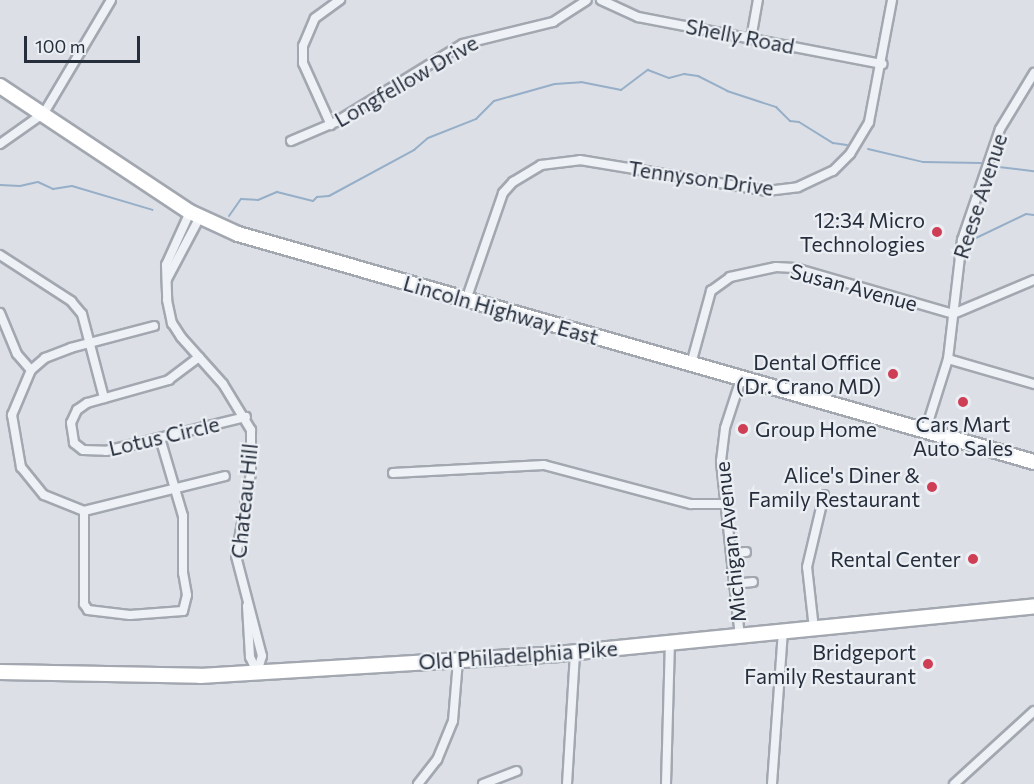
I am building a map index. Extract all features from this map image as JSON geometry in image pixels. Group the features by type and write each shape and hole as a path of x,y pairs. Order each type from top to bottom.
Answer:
{"main road":[{"name":"Lincoln Highway East","path":"0,86 195,215 269,245 1034,462"},
{"name":"Old Philadelphia Pike","path":"0,672 155,677 575,653 1034,606"}],"street":[{"path":"0,144 44,113 111,0"},
{"path":"331,125 303,63 303,46 315,18 340,0"},
{"name":"Longfellow Drive","path":"291,141 331,125 463,44 553,22 587,0"},
{"name":"Shelly Road","path":"601,0 638,17 883,64"},
{"path":"751,39 758,0"},
{"name":"Tennyson Drive","path":"466,300 497,206 513,182 531,170 552,162 580,160 749,190 798,188 833,171 855,147 869,122 883,64 892,0"},
{"name":"Reese Avenue","path":"925,432 948,359 959,253 969,217 1000,129 1034,73"},
{"name":"Chateau Hill","path":"195,215 166,279 172,323 246,417 254,447 237,556 262,656 256,672"},
{"path":"0,255 71,301 82,314 104,398"},
{"name":"Susan Avenue","path":"691,364 714,286 730,277 776,267 795,268 953,314"},
{"path":"953,314 1034,280"},
{"path":"0,313 17,354 31,370"},
{"path":"154,326 89,343 45,358 31,370 12,415 21,467 44,495 84,511 225,476"},
{"name":"Lotus Circle","path":"199,357 169,380 104,398 77,410 71,423 75,443 83,450 106,451 246,417"},
{"path":"948,359 1034,384"},
{"name":"Michigan Avenue","path":"740,637 725,504 722,445 741,379"},
{"path":"84,511 84,604 88,610 130,615 183,611 187,595 183,573 183,516 160,438"},
{"path":"393,473 544,465 691,504 725,504"},
{"path":"814,629 807,567 824,495"},
{"path":"731,553 746,552"},
{"path":"734,584 753,582"},
{"path":"772,784 783,632"},
{"path":"666,784 670,643"},
{"path":"567,784 575,653"},
{"path":"418,784 437,760 453,721 458,660"},
{"path":"954,784 1034,711"},
{"path":"483,784 518,771"}],"waterway":[{"path":"229,216 241,199 258,200 277,192 313,201 317,197 329,196 414,150 428,138 476,119 494,101 555,84 581,82 621,90 648,70 669,78 684,74 698,76 727,91 776,107 790,121 799,122 833,143 847,145"},
{"path":"868,149 923,162 981,163"},
{"path":"999,167 1034,171"},
{"path":"0,185 20,186 38,182 53,189 72,186 153,210"},
{"path":"967,248 976,238 1026,214 1034,215"}],"place":[{"name":"12:34 Micro Technologies","path":"937,232"},
{"name":"Dental Office (Dr. Crano MD)","path":"893,374"},
{"name":"Cars Mart Auto Sales","path":"963,402"},
{"name":"Group Home","path":"743,429"},
{"name":"Alice's Diner & Family Restaurant","path":"932,487"},
{"name":"Rental Center","path":"973,559"},
{"name":"Bridgeport Family Restaurant","path":"928,664"}]}
